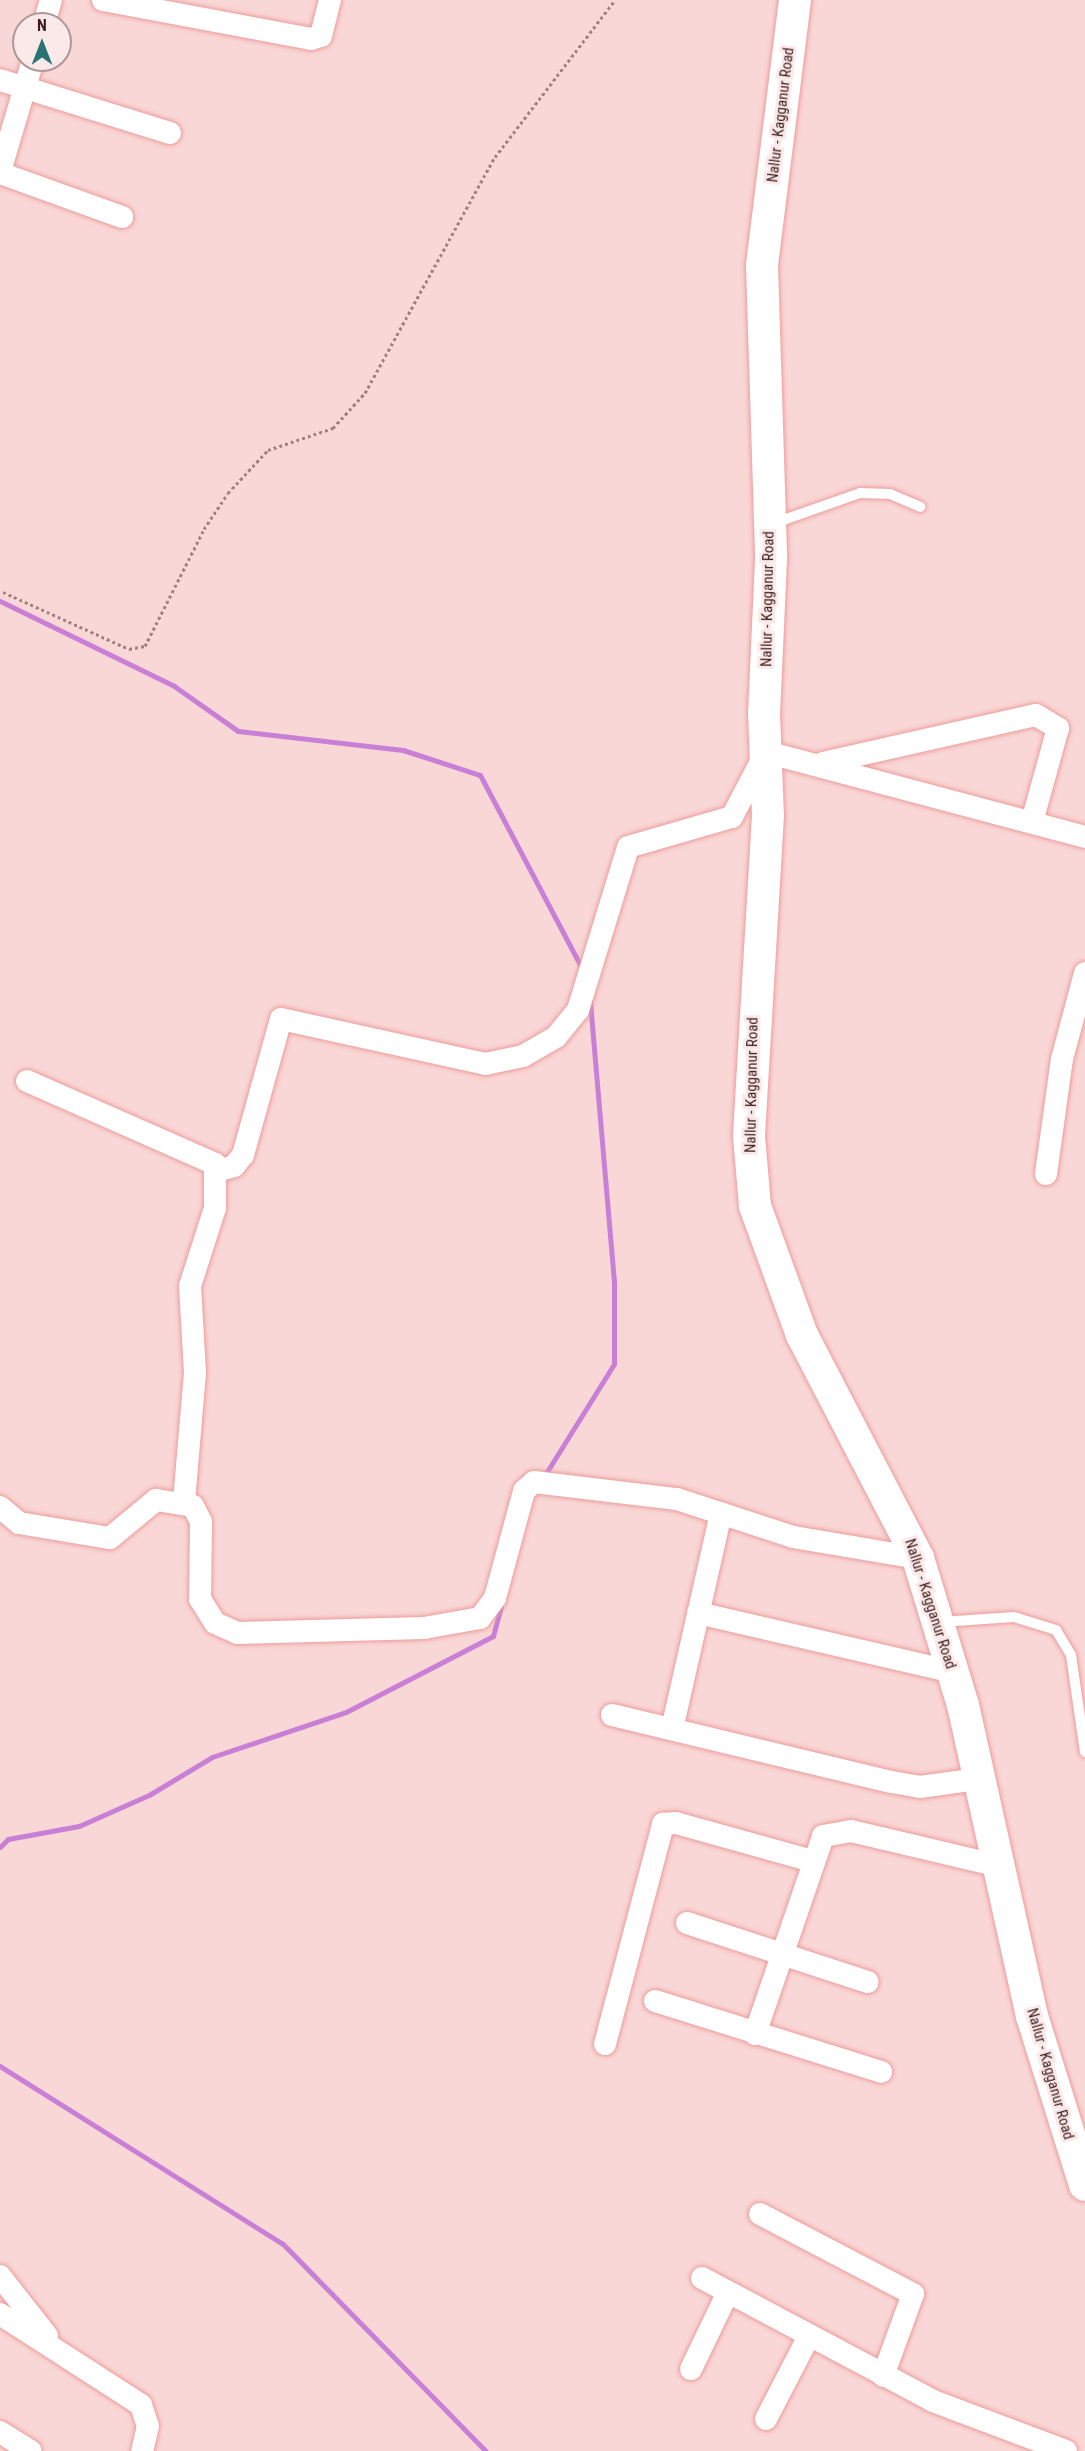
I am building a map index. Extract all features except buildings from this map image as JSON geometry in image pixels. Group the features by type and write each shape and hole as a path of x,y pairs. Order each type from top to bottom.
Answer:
{"main road":[{"name":"Nallur - Kagganur Road","path":"795,0 762,266 769,525 765,752 768,815 749,1136 754,1206 802,1335 918,1558 953,1672 995,1865 1058,2113 1085,2185"}],"street":[{"path":"103,0 311,39 321,36 330,0"},
{"path":"29,72 0,172 122,217"},
{"path":"0,80 170,133"},
{"path":"819,764 1036,715 1058,728 1032,822"},
{"path":"217,1171 234,1166 243,1155 280,1019 485,1064 524,1056 556,1037 578,1010 628,847 732,817 765,752 819,764 1085,837"},
{"path":"1047,1174 1062,1059 1085,973"},
{"path":"27,1081 210,1159 217,1171 216,1208 190,1286 195,1373 184,1502"},
{"path":"0,1507 19,1523 110,1538 156,1500 184,1502 199,1512 201,1522 200,1599 206,1613 237,1633 424,1628 480,1618 495,1598 524,1491 534,1482 666,1497 793,1537 918,1558"},
{"path":"672,1729 721,1513"},
{"path":"698,1613 953,1672"},
{"path":"612,1715 920,1787 978,1779"},
{"path":"605,2044 663,1824 676,1822 812,1861"},
{"path":"755,2034 812,1861 823,1836 837,1830 995,1865"},
{"path":"687,1923 868,1982"},
{"path":"655,2001 881,2072"},
{"path":"760,2214 913,2294 884,2376"},
{"path":"0,2276 55,2347"},
{"path":"702,2278 884,2376 1056,2450"},
{"path":"691,2369 728,2292"},
{"path":"0,2314 55,2347 141,2405 148,2426 142,2451"},
{"path":"766,2419 809,2336"},
{"path":"0,2432 31,2451"}],"lane":[{"path":"769,525 860,493 890,494 920,507"},
{"path":"938,1622 1014,1617 1056,1630 1071,1655 1085,1752"}],"path":[{"path":"3,592 129,649 145,646 204,529 228,493 268,450 333,428 364,393 495,157 615,0"}],"waterway":[{"path":"0,601 174,686 238,731 403,750 480,775 583,970"},
{"path":"543,1478 614,1364 614,1282 590,1001"},
{"path":"0,1847 8,1839 79,1826 149,1795 212,1757 346,1712 493,1636 501,1606"},
{"path":"0,2066 283,2244 486,2451"}]}
